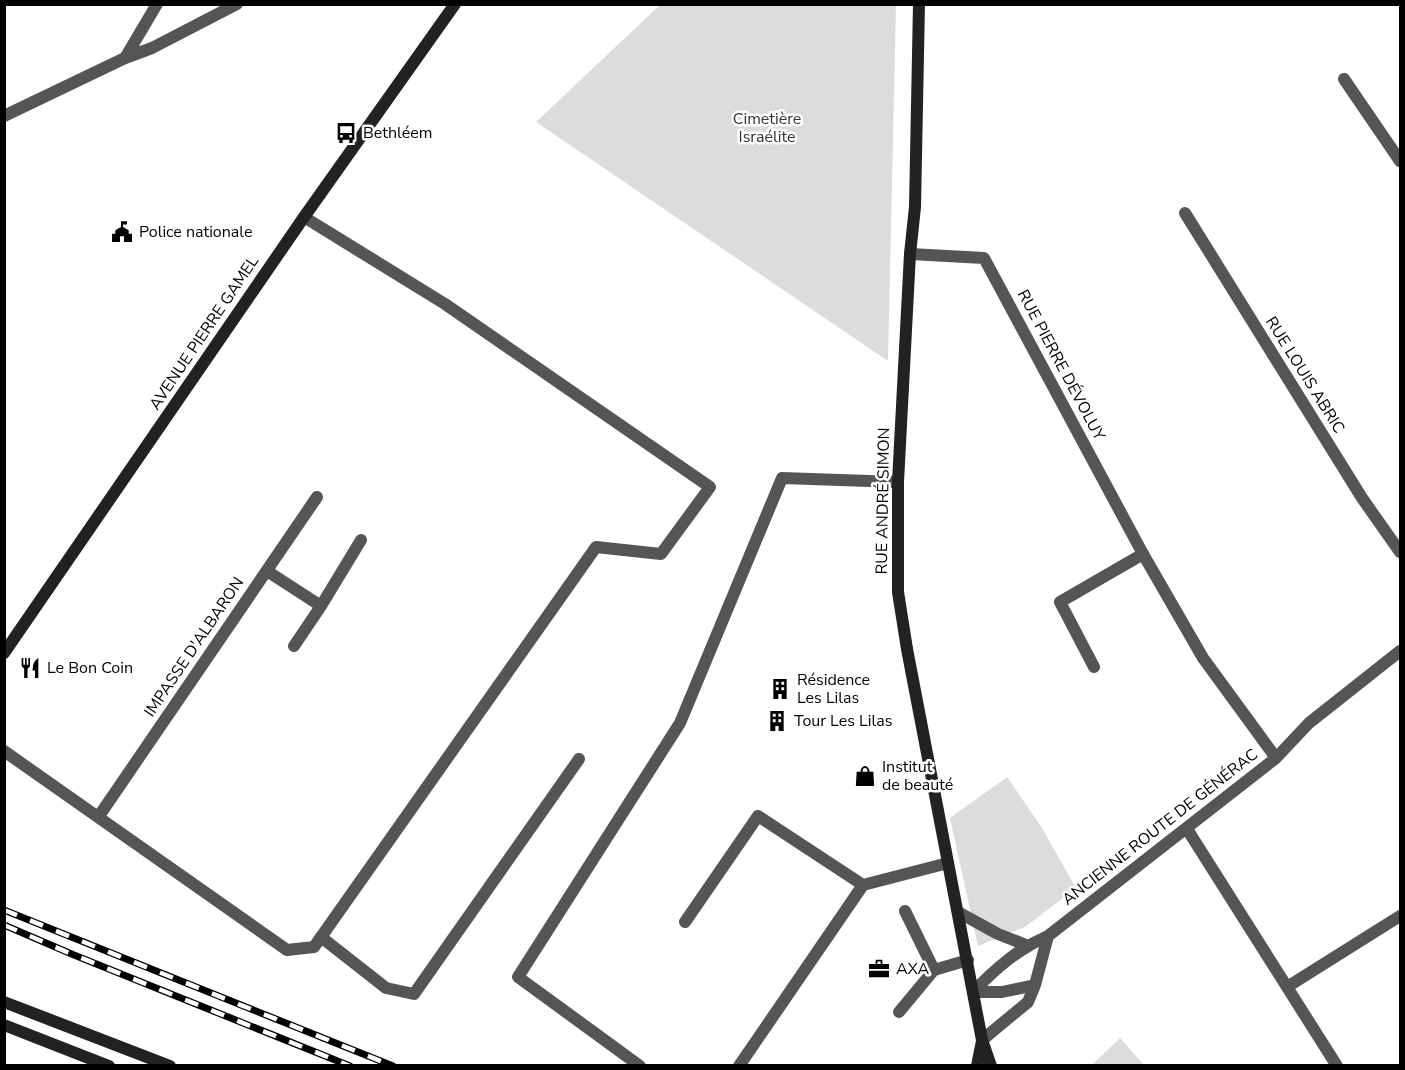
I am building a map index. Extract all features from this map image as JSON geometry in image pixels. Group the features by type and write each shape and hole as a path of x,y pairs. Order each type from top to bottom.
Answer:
{"street":[{"path":"125,58 157,4"},
{"name":"AVENUE PIERRE GAMEL","path":"4,653 304,217 454,4"},
{"name":"RUE ANDRÉ SIMON","path":"918,4 916,187 910,254 898,482 898,592 906,649 973,992"},
{"path":"4,116 125,58 152,48 230,6"},
{"path":"1344,79 1401,161"},
{"name":"RUE LOUIS ABRIC","path":"1185,213 1362,498 1401,552"},
{"path":"4,751 287,950 314,947 596,547 661,554 710,487 445,303 304,217"},
{"name":"RUE PIERRE DÉVOLUY","path":"910,254 984,258 1143,554 1203,658 1276,758"},
{"path":"640,1065 518,976 680,723 782,478 898,482"},
{"name":"IMPASSE D'ALBARON","path":"99,816 317,497"},
{"path":"294,646 361,540"},
{"path":"1094,667 1060,602 1143,554"},
{"path":"267,571 321,606"},
{"name":"ANCIENNE ROUTE DE GÉNÉRAC","path":"973,992 989,975 1026,945 1048,936 1187,829 1276,758 1309,723 1401,651"},
{"path":"321,937 386,988 414,994 579,759"},
{"path":"685,922 758,816 863,885"},
{"path":"1187,829 1337,1065"},
{"path":"739,1065 863,885 948,863"},
{"path":"905,911 934,970"},
{"path":"958,912 998,934 1026,945"},
{"path":"1287,987 1401,916"},
{"path":"977,1065 982,1040 1028,1002 1048,936"},
{"path":"899,1012 934,970 968,960"},
{"path":"991,1065 982,1040 973,992 1002,992 1035,985"},
{"path":"4,1002 171,1065"},
{"path":"4,1025 109,1065"}],"green space":[{"name":"Cimetière Israélite","path":"660,5 896,5 888,361 536,122"},
{"path":"1007,777 1042,828 1076,888 1025,927 978,946 950,818"},
{"path":"1120,1038 1144,1065 1092,1065"}],"railway":[{"path":"4,910 393,1066"},
{"path":"4,925 350,1066"}],"place":[{"name":"Bethléem","path":"346,133"},
{"name":"Police nationale","path":"122,232"},
{"name":"Le Bon Coin","path":"30,668"},
{"name":"Résidence Les Lilas","path":"780,689"},
{"name":"Tour Les Lilas","path":"777,721"},
{"name":"Institut de beauté","path":"865,776"},
{"name":"AXA","path":"879,969"}]}
